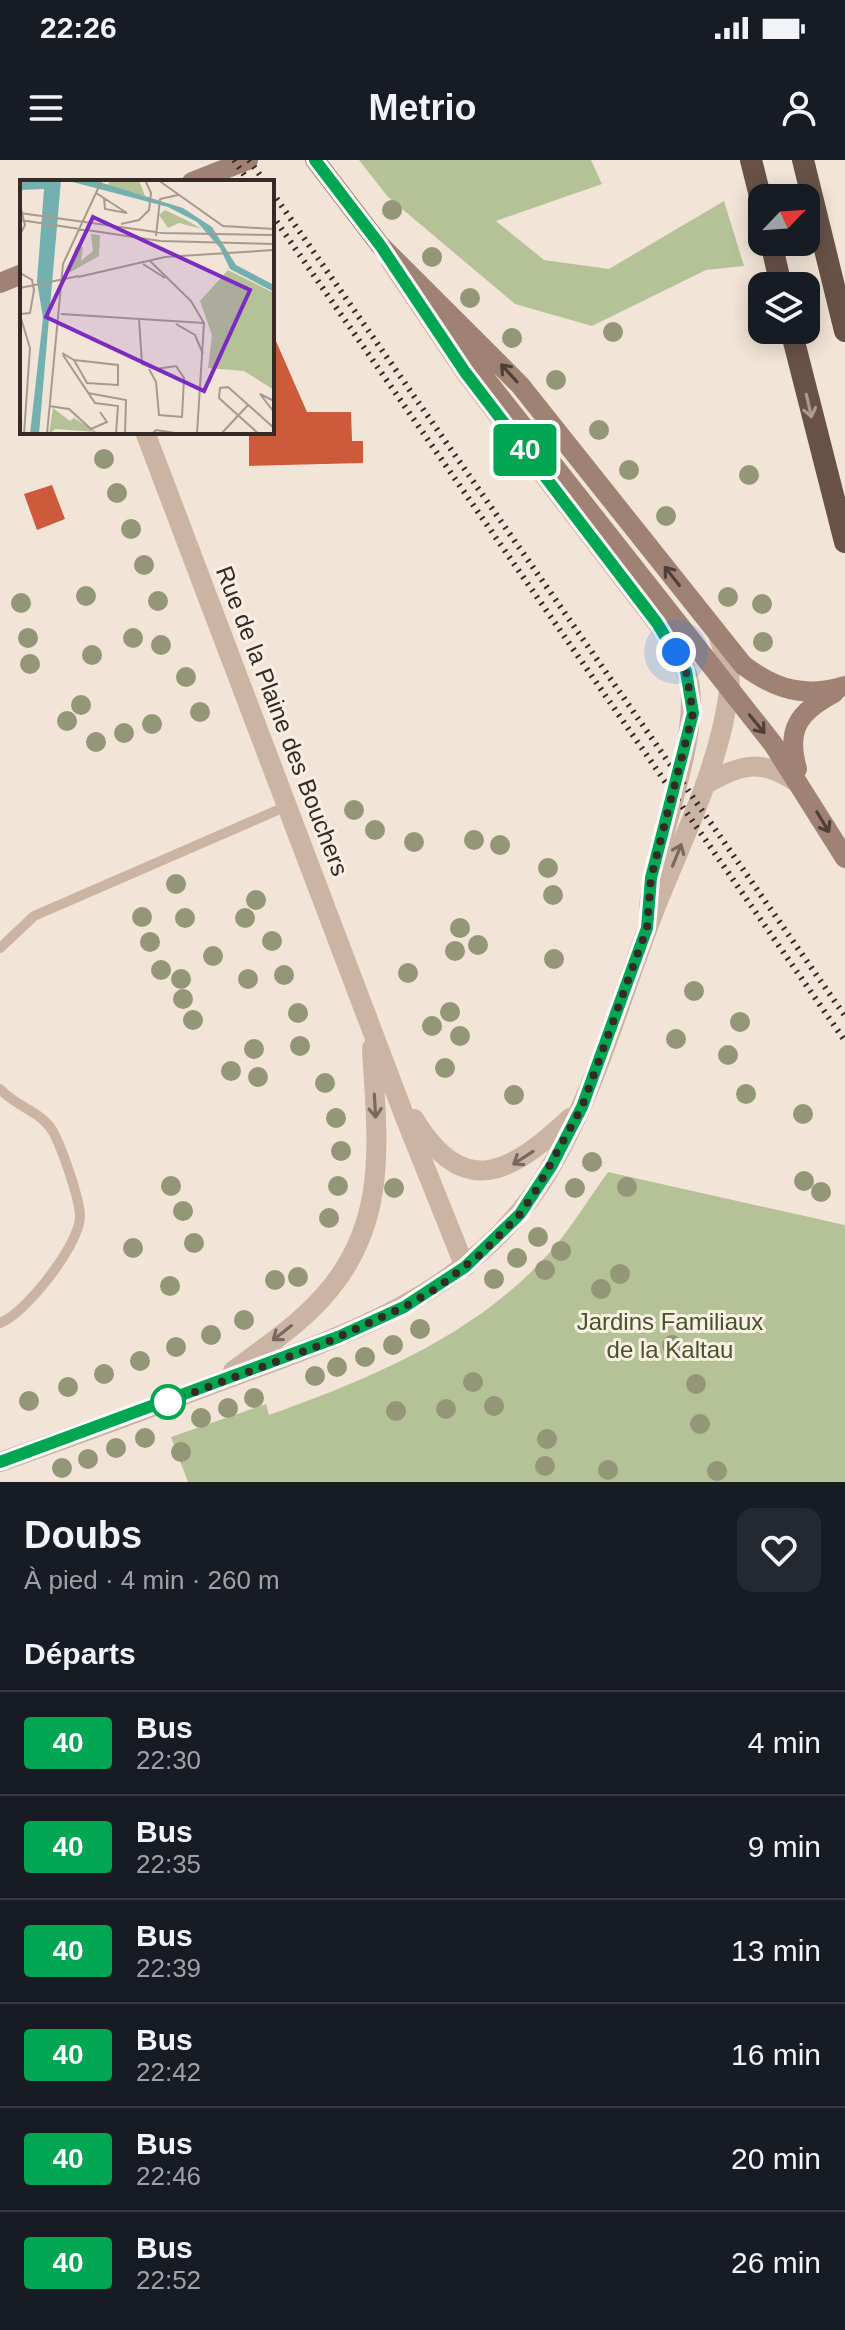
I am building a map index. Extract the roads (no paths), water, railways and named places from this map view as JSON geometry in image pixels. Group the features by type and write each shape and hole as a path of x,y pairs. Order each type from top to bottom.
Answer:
{"highway":[{"path":"804,165 845,331"},
{"path":"795,344 845,542"}],"main road":[{"path":"197,180 248,160"},
{"path":"315,160 802,786 845,858"},
{"path":"380,245 520,385 743,665 778,688 817,693 845,687"},
{"path":"0,283 20,275"},
{"path":"802,786 791,746 793,731 810,709 845,687"}],"street":[{"path":"380,245 433,328 657,623 686,671 693,713 651,878 647,928"},
{"name":"Rue de la Plaine des Bouchers","path":"0,1462 380,1319 437,1288 465,1267 146,434"},
{"path":"465,1267 520,1214 552,1165 582,1107 647,928 706,784 729,690 726,659 719,638"},
{"path":"706,784 725,773 758,765 776,768 802,786"},
{"path":"371,1028 420,1128 447,1159 465,1168 484,1172 509,1167 542,1144 582,1107"},
{"name":"Rue de la Plaine des Bouchers","path":"219,1382 322,1299 361,1243 376,1172 371,1028"}],"lane":[{"path":"0,948 34,916 287,806"},
{"path":"0,1089 11,1101 43,1118 53,1132 81,1213 79,1230 28,1306 0,1323"}],"railway":[{"path":"234,160 248,180"},
{"path":"249,160 264,180"},
{"path":"274,195 845,1016"},
{"path":"274,218 845,1041"}],"park label":[{"name":"Jardins Familiaux de la Kaltau","path":"670,1336"}]}
